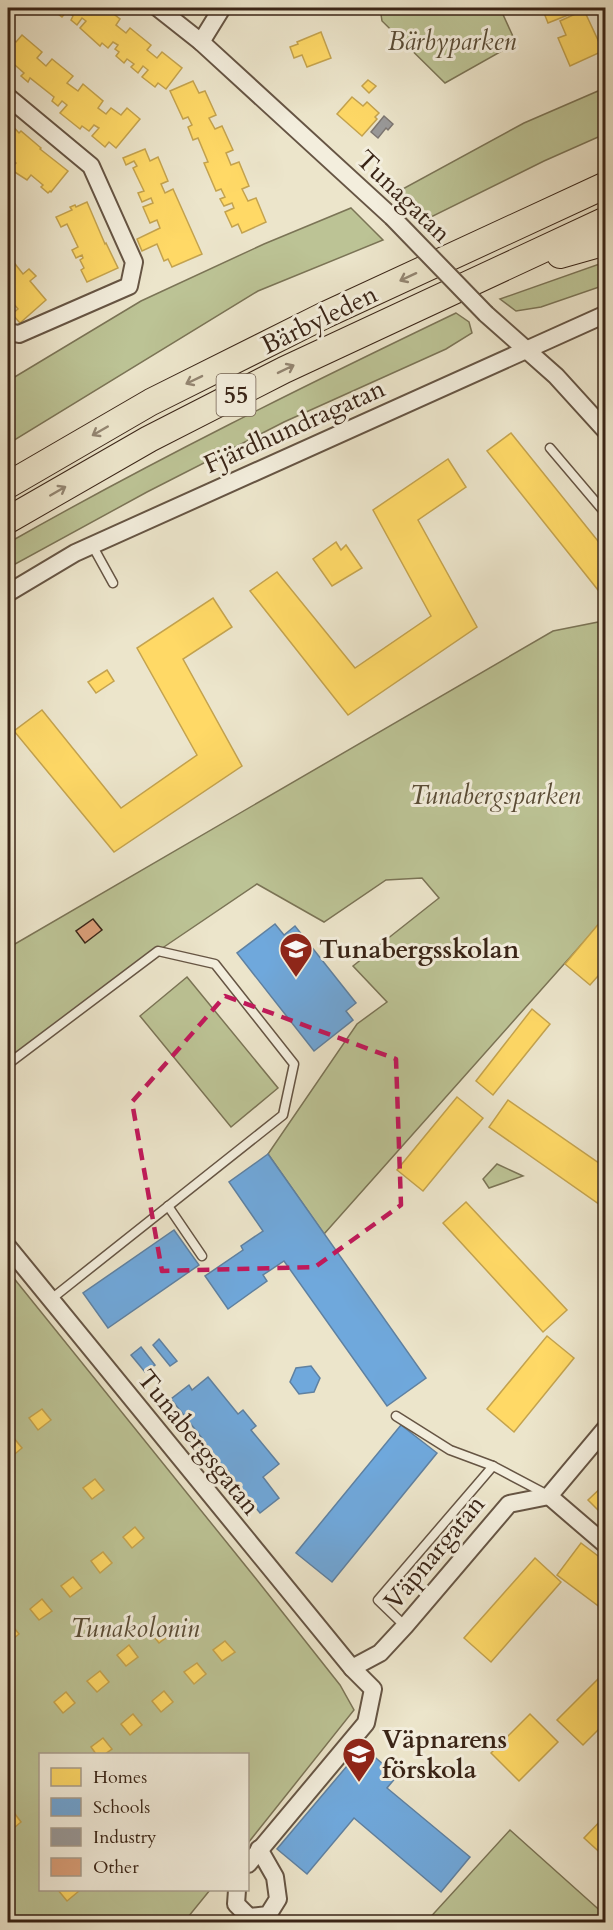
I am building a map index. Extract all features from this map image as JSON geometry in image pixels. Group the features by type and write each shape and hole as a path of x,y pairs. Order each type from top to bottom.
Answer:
{"main road":[{"path":"518,226 606,174"},
{"name":"Bärbyleden","path":"8,485 151,402 325,315 606,185"},
{"name":"Bärbyleden","path":"8,520 159,434 284,370 606,220"},
{"path":"471,282 606,242"}],"street":[{"name":"Tunagatan","path":"158,8 201,42 392,217 486,314 556,376 606,431"},
{"path":"201,42 222,8"},
{"path":"8,97 91,166 134,262 129,286 19,334 8,332"},
{"name":"Fjärdhundragatan","path":"8,593 92,545 606,314"},
{"name":"Tunabergsgatan","path":"8,1247 352,1668 373,1689 366,1723 260,1849"},
{"path":"606,1428 549,1496 606,1545"},
{"name":"Väpnargatan","path":"352,1668 380,1653 509,1504 549,1496"},
{"path":"237,1891 236,1904 249,1917 268,1915 278,1899 275,1877 260,1849 249,1862"}],"lane":[{"path":"550,448 606,514"},
{"path":"92,545 113,582"},
{"path":"8,1064 158,951 214,964 294,1064 283,1115 50,1300"},
{"path":"168,1206 202,1256"},
{"path":"396,1416 450,1450 493,1466 549,1496"},
{"path":"405,1626 378,1600 493,1466"}],"highlighted area":[{"path":"225,996 396,1059 401,1205 315,1267 162,1271 132,1102"}],"green space":[{"name":"Bärbyparken","path":"380,8 500,8 516,43 445,83 382,21"},
{"path":"605,88 605,134 544,161 423,221 413,216 397,197 399,191 524,123"},
{"path":"351,208 383,240 258,291 8,444 8,381 141,301 264,244"},
{"path":"605,262 605,285 541,307 516,311 500,299"},
{"path":"456,313 469,322 472,333 446,349 284,422 147,492 8,568 8,543 230,424"},
{"name":"Tunabergsparken","path":"605,616 605,918 324,1234 268,1154 357,1024 387,1002 353,966 439,898 422,878 386,880 324,922 257,884 158,951 8,1064 8,948 553,631 598,622"},
{"path":"187,977 278,1088 231,1127 140,1016"},
{"path":"497,1164 523,1176 489,1188 483,1179"},
{"name":"Tunakolonin","path":"8,1271 340,1685 354,1710 249,1842 249,1753 39,1753 39,1891 209,1891 184,1922 8,1922"},
{"path":"510,1830 605,1915 605,1922 426,1922"}],"building: Homes":[{"path":"50,8 93,8 96,10 106,8 120,19 116,25 126,33 130,28 151,45 147,50 157,58 162,52 182,68 166,89 158,83 155,87 142,77 148,70 143,66 138,73 131,67 134,64 127,59 124,63 116,56 119,52 115,49 118,45 113,42 108,48 102,43 100,46 80,28 86,21 82,18 77,25 71,20 73,16 67,11 62,17"},
{"path":"556,8 565,8 568,15 548,23 544,13"},
{"path":"584,10 603,51 570,66 558,38 566,35 560,21"},
{"path":"321,32 331,58 307,67 302,55 294,58 290,47"},
{"path":"8,35 16,42 22,35 42,52 37,58 46,66 52,59 73,76 67,83 78,91 83,84 103,101 98,108 106,114 111,108 121,115 127,108 140,119 116,148 109,142 105,147 92,136 99,128 94,125 89,131 82,126 80,129 60,113 67,105 62,101 58,106 52,101 54,97 30,78 28,82 21,76 24,73 8,59"},
{"path":"368,80 376,86 369,93 362,86"},
{"path":"193,81 199,93 205,91 216,115 209,118 215,129 222,126 233,150 226,153 231,165 239,162 249,186 242,189 248,201 256,198 266,222 242,233 238,224 232,227 225,212 234,208 232,203 224,206 220,199 225,197 221,189 216,191 204,163 208,162 198,138 193,140 188,127 192,125 188,117 183,119 170,91"},
{"path":"352,97 363,106 367,102 379,113 375,117 377,119 362,136 337,114"},
{"path":"8,121 19,133 21,131 68,171 51,192 48,193 41,187 43,185 31,175 27,180 10,169 16,163 8,156"},
{"path":"145,149 150,161 158,157 168,181 161,184 165,193 173,189 202,254 172,267 168,259 164,261 157,244 142,251 137,239 160,228 157,220 150,223 143,207 153,203 151,198 142,202 138,193 144,191 133,168 137,166 134,161 126,165 123,158"},
{"path":"87,202 118,268 87,282 81,270 84,268 80,260 83,258 82,255 76,258 72,250 78,247 67,224 61,227 56,217 72,210 70,207"},
{"path":"8,255 23,274 29,269 36,276 30,281 46,300 20,323 12,314 18,309 8,297 14,293 8,287"},
{"path":"511,433 606,551 606,600 487,451"},
{"path":"448,459 466,487 418,520 477,627 348,715 250,591 277,572 355,668 431,616 373,510"},
{"path":"336,542 341,550 346,545 362,568 332,586 313,559"},
{"path":"213,598 232,627 183,659 242,766 114,852 14,731 42,710 121,808 197,755 137,648"},
{"path":"107,670 114,681 96,693 88,682"},
{"path":"606,915 606,967 590,985 565,964"},
{"path":"532,1009 550,1024 493,1095 476,1081"},
{"path":"457,1097 483,1118 423,1191 397,1170"},
{"path":"508,1100 606,1168 606,1209 489,1127"},
{"path":"466,1202 567,1310 543,1332 443,1223"},
{"path":"547,1336 574,1358 514,1432 487,1409"},
{"path":"42,1409 51,1420 38,1430 29,1418"},
{"path":"13,1437 22,1448 10,1458 8,1441"},
{"path":"95,1479 104,1490 92,1499 83,1488"},
{"path":"606,1483 606,1518 588,1500"},
{"path":"135,1527 144,1538 132,1548 123,1537"},
{"path":"581,1543 606,1562 606,1602 601,1608 557,1575"},
{"path":"103,1552 112,1563 100,1573 91,1561"},
{"path":"535,1558 561,1582 491,1662 464,1638"},
{"path":"73,1577 82,1588 70,1597 61,1586"},
{"path":"42,1599 52,1611 39,1620 30,1609"},
{"path":"10,1623 19,1634 8,1643 8,1625"},
{"path":"162,1623 171,1634 159,1643 150,1632"},
{"path":"225,1641 235,1652 222,1661 213,1650"},
{"path":"129,1645 138,1657 126,1666 117,1655"},
{"path":"197,1663 206,1674 194,1684 184,1672"},
{"path":"100,1671 109,1682 97,1692 87,1681"},
{"path":"606,1671 606,1722 583,1745 557,1720"},
{"path":"164,1691 173,1702 161,1712 152,1701"},
{"path":"66,1692 75,1703 63,1713 54,1702"},
{"path":"133,1714 142,1725 130,1735 121,1724"},
{"path":"530,1714 558,1742 519,1781 491,1753"},
{"path":"103,1738 112,1749 106,1753 95,1753 91,1747"},
{"path":"12,1810 21,1822 9,1832 8,1814"},
{"path":"606,1815 606,1858 584,1838"},
{"path":"59,1891 79,1891 67,1901"}],"building: Schools":[{"name":"Tunabergsskolan","path":"275,924 284,935 295,926 356,1003 346,1011 353,1020 314,1051 237,953"},
{"path":"268,1154 426,1378 387,1406 284,1261 263,1275 267,1281 228,1309 205,1276 243,1250 241,1246 263,1231 229,1182"},
{"path":"174,1230 199,1265 108,1328 83,1293"},
{"path":"159,1339 177,1361 170,1366 153,1345"},
{"path":"141,1347 155,1365 145,1372 131,1355"},
{"path":"311,1366 320,1378 314,1392 299,1394 290,1382 296,1368"},
{"path":"208,1377 238,1414 243,1410 256,1426 251,1430 279,1464 263,1477 279,1498 260,1513 215,1457 211,1461 199,1447 205,1442 171,1399 189,1385 192,1390"},
{"path":"401,1425 437,1453 332,1582 296,1553"},
{"path":"363,1747 397,1776 387,1788 470,1857 441,1892 354,1818 307,1874 277,1849"}],"building: Industry":[{"path":"384,116 393,124 388,130 386,128 378,138 371,132"}],"building: Other":[{"path":"93,919 102,930 85,943 76,931"}],"place":[{"name":"Tunabergsskolan","path":"296,978"},
{"name":"Väpnarens förskola","path":"359,1783"}]}
